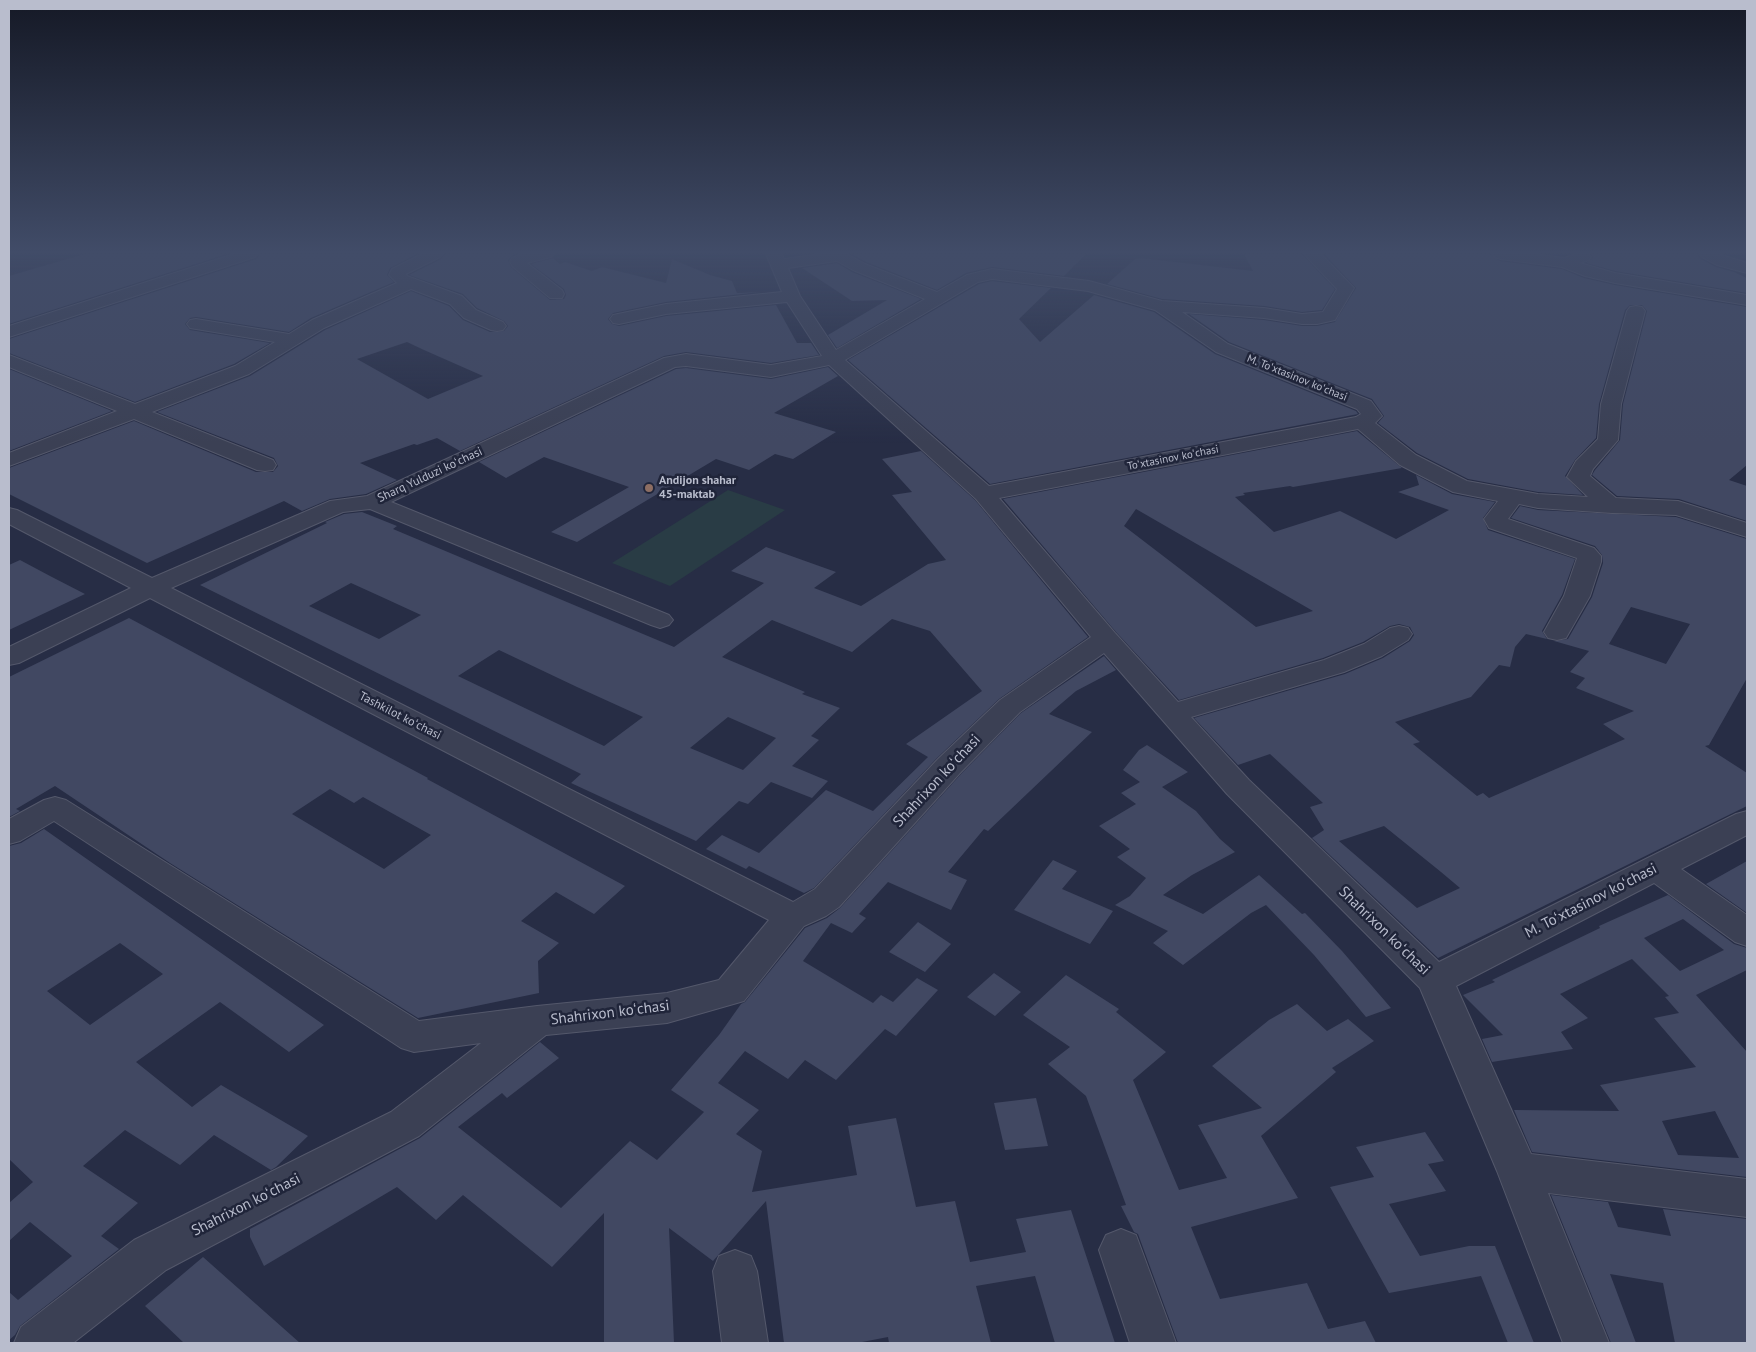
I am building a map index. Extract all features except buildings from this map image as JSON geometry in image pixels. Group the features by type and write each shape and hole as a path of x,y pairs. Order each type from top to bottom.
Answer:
{"street":[{"path":"9,332 55,317"},
{"path":"9,460 242,370 332,317"},
{"path":"477,317 497,326"},
{"path":"620,319 629,317"},
{"name":"Shahrixon koʻchasi","path":"806,317 833,359 984,494 1106,639 1238,787 1435,980 1518,1171 1586,1343"},
{"name":"M. Toʻxtasinov koʻchasi","path":"833,359 905,317"},
{"name":"M. Toʻxtasinov koʻchasi","path":"1177,317 1222,348 1364,406 1372,416 1362,422"},
{"path":"1290,317 1317,320 1326,317"},
{"path":"1612,506 1578,477 1584,466 1608,440 1611,404 1634,317"},
{"path":"196,324 294,340"},
{"name":"Sharq Yulduzi koʻchasi","path":"9,657 150,588 338,506 372,502 676,360 771,371 833,359"},
{"path":"9,360 265,465"},
{"path":"1362,422 1408,460 1461,487 1512,498 1612,506 1678,508 1747,530"},
{"name":"Toʻxtasinov koʻchasi","path":"984,494 1362,422"},
{"path":"1512,498 1496,519 1497,522 1578,550 1588,556 1589,562 1577,596 1557,632"},
{"path":"372,502 660,620"},
{"name":"Tashkilot koʻchasi","path":"9,515 792,917"},
{"path":"1172,713 1334,666 1374,650 1399,634"},
{"name":"Shahrixon koʻchasi","path":"37,1343 150,1255 405,1124 537,1021 666,1008 731,991 792,917 814,907 827,898 949,766 1010,706 1106,639"},
{"path":"9,833 55,807 414,1037 537,1021"},
{"name":"M. Toʻxtasinov koʻchasi","path":"1435,980 1747,822"},
{"path":"1656,868 1747,933"},
{"path":"1518,1171 1747,1198"},
{"path":"1120,1250 1153,1343"},
{"path":"736,1271 745,1343"}],"shaded area":[{"path":"728,490 785,510 670,586 612,563"}],"place":[{"name":"Andijon shahar 45-maktab","path":"649,488"}]}
